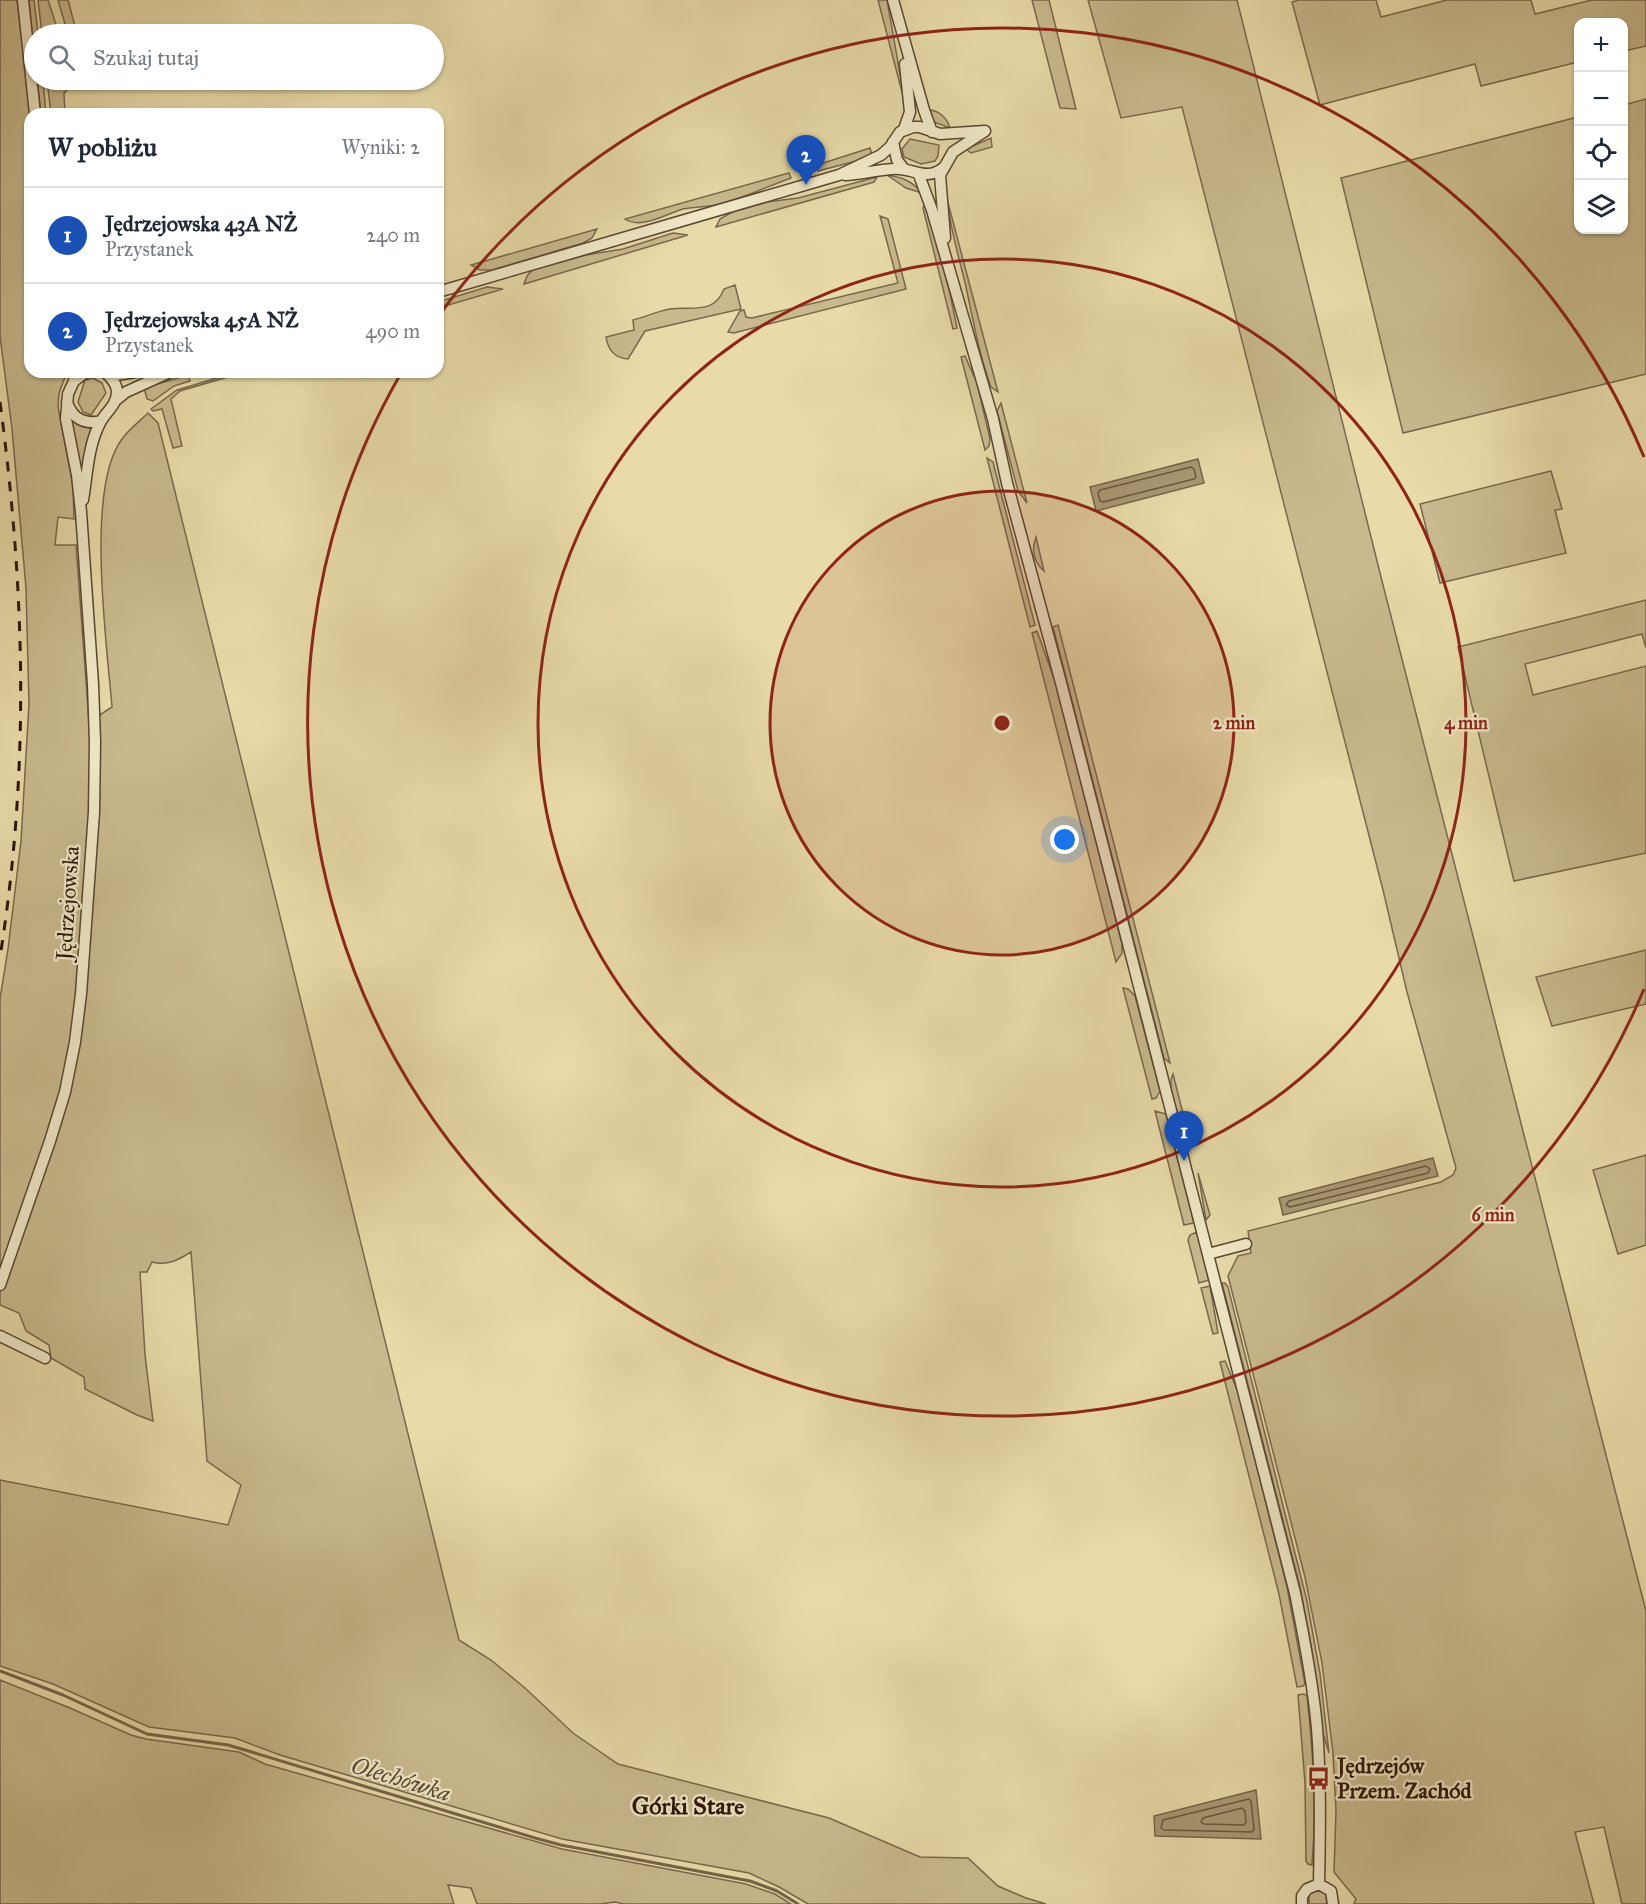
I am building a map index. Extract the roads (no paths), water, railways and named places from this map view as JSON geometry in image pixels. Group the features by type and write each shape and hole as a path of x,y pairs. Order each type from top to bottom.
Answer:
{"street":[{"path":"23,0 26,24"},
{"path":"893,0 924,110 936,133 948,148 950,156"},
{"path":"901,31 910,112 904,129"},
{"path":"32,90 34,108"},
{"path":"444,290 839,175 880,155 900,132 913,127 936,133 986,131 957,149 943,168 940,183 948,264"},
{"path":"893,142 897,160 904,169"},
{"path":"839,175 890,169 904,169 919,175 932,174 943,168"},
{"path":"919,175 948,264 993,419 1009,494 1060,679 1295,1593 1304,1636 1317,1727 1321,1831 1319,1884"},
{"name":"Jędrzejowska","path":"0,1285 65,1092 75,1042 81,994 94,812 95,742 81,512 66,419 67,401 73,378"},
{"path":"110,378 116,388 115,402"},
{"path":"115,402 126,392 157,378"},
{"path":"67,401 70,410 80,420 101,421"},
{"name":"Jędrzejowska","path":"81,512 92,450 101,421 115,402"},
{"path":"1208,1254 1246,1244"},
{"path":"0,1336 45,1358"},
{"path":"1302,1904 1302,1896 1307,1889 1319,1884"},
{"path":"1319,1884 1331,1891 1333,1904"}],"water":[{"path":"1198,459 1204,483 1096,511 1090,487"},
{"path":"1433,1158 1438,1176 1283,1215 1279,1198"},
{"path":"1256,1790 1261,1839 1155,1836 1154,1816"}],"waterway":[{"name":"Olechówka","path":"0,1671 63,1695 147,1734 228,1745 561,1845 750,1881 777,1891 798,1904"}],"railway":[{"path":"0,402 15,542 21,680 16,817 10,887 0,957"}],"place":[{"name":"Jędrzejowska 45A NŻ","path":"806,185"},
{"name":"Jędrzejowska 43A NŻ","path":"1184,1161"},
{"name":"Jędrzejów Przem. Zachód","path":"1319,1778"}],"district":[{"name":"Górki Stare","path":"688,1806"}]}
